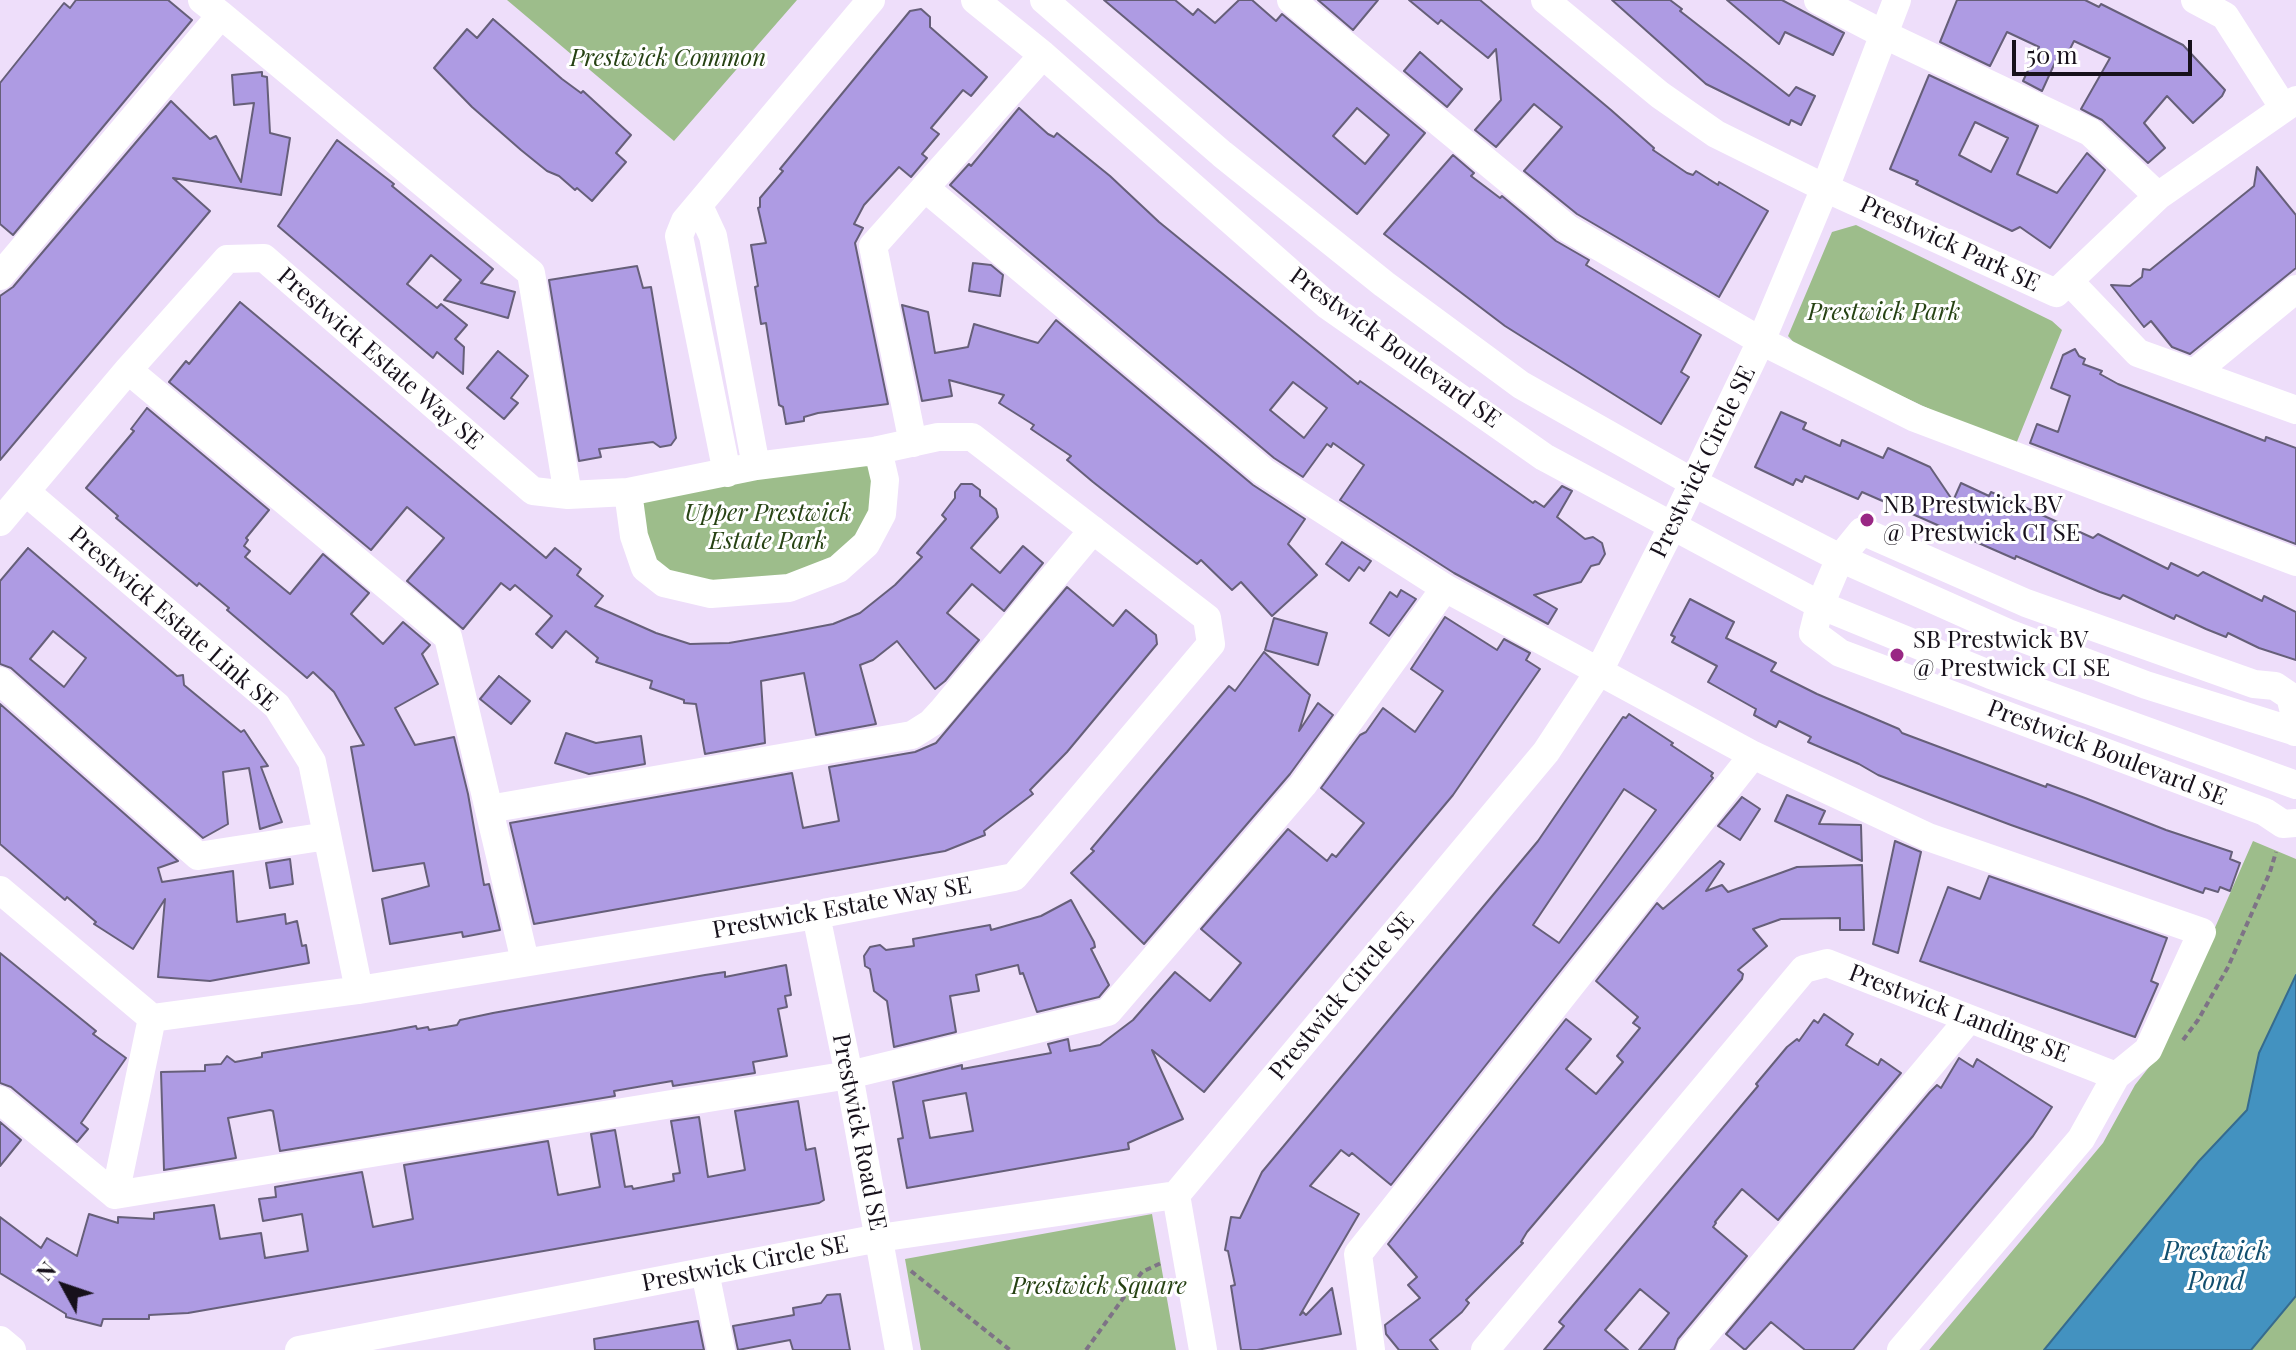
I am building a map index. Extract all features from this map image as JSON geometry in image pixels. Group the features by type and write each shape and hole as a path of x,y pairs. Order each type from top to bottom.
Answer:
{"street":[{"path":"727,473 679,236 685,221 871,0"},
{"name":"Prestwick Boulevard SE","path":"975,0 1043,55 1327,305 1544,457 1820,605 1991,675 2296,785"},
{"name":"Prestwick Boulevard SE","path":"1044,0 1222,154 1384,284 1521,385 1694,483 1840,558 2008,633 2119,675 2296,732 2290,696 2275,686 2254,684 2026,603 1862,531 1840,558 1820,605 1813,633 1840,653 2265,812 2283,824 2296,823"},
{"path":"1291,0 1567,228 1761,341 1915,418 2296,562"},
{"path":"1545,0 1660,95 1716,134 1825,188"},
{"path":"1818,0 2090,132 2158,196"},
{"name":"Prestwick Circle SE","path":"299,1350 705,1272 1176,1195 1546,752 1598,673 1694,483 1761,341 1825,188 1897,0"},
{"path":"2195,0 2225,16 2290,104"},
{"path":"0,276 211,8 531,273 568,495"},
{"path":"913,443 873,246 1043,55"},
{"name":"Prestwick Park SE","path":"1825,188 2056,293 2158,196 2290,104"},
{"path":"925,188 1264,472 1445,588 1753,755 1928,837 2202,932 2148,1050 2116,1076 2081,1139 1901,1350"},
{"path":"699,206 713,236 756,466"},
{"name":"Prestwick Estate Way SE","path":"0,522 128,370 227,259 264,258 533,491 568,495 628,492 756,466 878,450 938,437 972,437 1207,618 1211,644 1014,877 816,915 359,990 152,1018"},
{"path":"2069,281 2138,353 2296,410"},
{"path":"2194,373 2296,289"},
{"path":"128,370 448,637 525,961"},
{"path":"628,492 634,536 645,568 664,583 711,594 789,588 838,569 866,544 882,514 885,480 878,450"},
{"name":"Prestwick Estate Link SE","path":"26,492 277,706 312,762 359,990"},
{"path":"489,809 912,735 931,723 943,710 1093,530"},
{"path":"0,1100 115,1195 849,1075 1108,1012 1303,785 1445,588"},
{"path":"0,681 198,856 327,836"},
{"path":"1371,1350 1358,1254 1753,755"},
{"path":"0,890 152,1018 115,1195"},
{"name":"Prestwick Road SE","path":"816,915 849,1075 899,1350"},
{"name":"Prestwick Landing SE","path":"1485,1350 1804,969 1827,963 2116,1076"},
{"path":"1691,1350 1969,1019"},
{"path":"1176,1195 1203,1350"},
{"path":"705,1272 721,1350"},
{"path":"0,1340 12,1350"}],"path":[{"path":"2182,1042 2228,967 2276,852"},
{"path":"880,1243 1010,1350"},
{"path":"1086,1350 1142,1272 1154,1265 1187,1258"}],"green space":[{"name":"Prestwick Common","path":"507,0 797,0 674,141"},
{"name":"Prestwick Park","path":"1856,225 2052,321 2062,330 2014,449 1798,347 1788,336 1832,232"},
{"name":"Upper Prestwick Estate Park","path":"874,451 866,544 789,588 664,583 628,492"},
{"path":"2253,841 2296,859 2296,1350 1929,1350 2103,1143 2135,1085 2160,1053"},
{"name":"Prestwick Square","path":"1152,1214 1176,1350 921,1350 905,1259"}],"water":[{"name":"Prestwick Pond","path":"2296,975 2296,1296 2251,1350 2044,1350 2199,1161 2247,1110 2259,1053"}],"building":[{"path":"76,0 168,0 192,20 13,235 0,224 0,83 64,3 70,8"},
{"path":"1104,0 1175,0 1193,15 1198,9 1215,23 1239,0 1252,0 1276,21 1282,14 1425,133 1357,214","holes":["1357,108 1389,135 1365,164 1333,136"]},
{"path":"1318,0 1378,0 1353,30"},
{"path":"1409,0 1480,0 1611,110 1653,150 1687,173 1693,175 1696,171 1768,211 1719,297 1577,214 1524,171 1562,127 1534,104 1496,147 1475,130 1501,100 1496,49 1488,58 1441,20 1438,24"},
{"path":"1612,0 1670,0 1789,96 1796,87 1815,96 1801,125 1791,120 1789,125 1706,84"},
{"path":"1727,0 1782,0 1844,33 1833,55 1785,32 1779,44"},
{"path":"1957,0 2085,0 2099,7 2101,4 2183,45 2225,90 2193,123 2167,96 2144,123 2165,148 2148,163 2102,120 2081,109 2110,58 2074,41 2065,59 2058,56 2042,91 2023,81 2039,47 2007,32 1990,66 1940,42"},
{"path":"921,9 930,17 930,27 987,77 971,96 963,90 931,128 939,134 922,154 927,158 911,177 899,167 864,205 854,224 863,228 855,243 888,404 818,413 804,417 804,421 786,424 783,407 779,405 766,323 761,324 755,287 758,286 751,245 766,243 758,208 760,198 783,171 780,169 910,11"},
{"path":"493,19 562,79 581,93 583,91 631,135 616,153 626,162 592,201 521,150 434,68 467,29 477,38"},
{"path":"1420,52 1462,89 1447,107 1404,71"},
{"path":"262,72 262,76 267,77 270,133 290,138 281,195 173,178 210,211 0,460 0,296 13,287 171,101 210,139 216,136 241,182 254,103 234,105 232,75"},
{"path":"1929,75 2038,126 2017,174 2057,193 2087,153 2105,170 2050,248 2020,227 2012,231 1890,169","holes":["1975,122 2008,138 1991,172 1959,155"]},
{"path":"1019,108 1048,134 1054,137 1057,133 1110,176 1159,222 1358,384 1360,381 1533,503 1535,501 1544,507 1562,486 1572,491 1557,517 1585,539 1593,537 1602,543 1605,554 1599,564 1591,566 1581,582 1534,595 1557,609 1548,624 1454,573 1340,500 1364,465 1333,443 1331,447 1327,444 1303,477 1274,458 950,185 969,164 971,166","holes":["1293,382 1327,408 1304,438 1270,410"]},
{"path":"337,140 394,184 392,186 493,269 481,283 515,292 508,318 444,300 461,280 431,255 407,284 437,308 441,304 467,325 455,339 464,347 463,374 437,352 433,358 278,226"},
{"path":"1453,155 1474,173 1471,176 1500,198 1502,196 1556,241 1589,260 1586,265 1701,335 1681,372 1689,377 1661,424 1505,326 1384,234"},
{"path":"2257,167 2296,215 2296,268 2190,354 2172,347 2151,321 2144,327 2111,285 2130,286 2142,277 2143,269 2150,270 2254,186"},
{"path":"973,263 991,265 1003,275 1000,296 969,291"},
{"path":"637,266 643,288 651,287 676,438 671,445 660,447 653,442 599,449 601,457 579,461 549,280"},
{"path":"240,302 546,558 555,548 581,569 577,575 603,596 595,606 656,633 690,644 729,643 833,624 860,613 895,585 922,557 917,553 946,519 942,515 961,484 972,484 980,490 980,496 996,509 998,517 971,548 1000,573 1023,546 1043,563 1004,611 972,584 947,613 979,640 935,689 897,641 873,660 860,665 876,724 816,735 804,673 761,681 765,743 705,754 696,704 684,703 684,700 650,688 652,681 596,662 598,658 566,631 552,648 536,634 552,616 515,585 510,590 501,583 463,629 407,581 444,538 407,507 371,550 169,382 186,361 189,364"},
{"path":"902,305 928,312 935,353 968,347 974,324 1038,343 1056,320 1253,485 1305,519 1288,544 1317,575 1272,616 1241,582 1232,590 1201,560 1197,564 1093,482 1067,460 1071,456 1031,429 1034,425 999,403 1004,395 949,380 952,396 922,401"},
{"path":"2075,349 2085,359 2083,364 2102,371 2100,374 2118,384 2265,441 2266,437 2296,448 2296,544 2030,443 2037,424 2058,432 2070,396 2051,388 2063,355"},
{"path":"498,351 528,376 511,398 518,403 504,419 467,388"},
{"path":"147,408 269,510 246,538 248,540 244,546 250,551 245,557 290,594 323,554 369,593 351,614 383,644 403,622 430,645 422,654 438,684 395,708 415,745 454,737 484,885 489,884 500,930 463,937 462,932 390,944 382,899 429,886 424,863 373,871 351,747 364,745 334,692 313,672 307,678 227,610 229,608 199,583 197,586 116,518 118,516 86,488 134,431 131,429"},
{"path":"1781,412 1806,423 1803,429 1840,446 1842,440 1883,458 1888,448 1930,467 1953,501 1961,483 1989,496 1991,492 2093,538 2098,534 2168,569 2171,563 2198,576 2203,572 2262,601 2264,596 2296,612 2296,660 2259,648 2228,633 2226,637 2176,615 2174,619 2123,595 2120,599 2100,592 2016,556 2015,559 1862,492 1858,499 1805,476 1802,482 1796,479 1793,485 1755,467"},
{"path":"1342,542 1371,561 1364,571 1359,567 1349,581 1326,564"},
{"path":"28,548 177,676 183,675 184,685 241,732 244,730 268,766 261,767 282,822 260,829 249,768 223,772 228,824 203,838 11,668 0,664 0,581","holes":["53,631 86,658 64,687 30,659"]},
{"path":"1067,587 1113,626 1126,610 1156,635 1157,644 1067,752 1030,790 1033,794 984,831 985,835 945,851 534,924 510,823 792,773 803,828 839,821 829,767 915,752 936,743"},
{"path":"1401,590 1416,599 1389,636 1370,623 1390,592 1397,597"},
{"path":"1690,599 1734,622 1726,638 1776,663 1771,671 1817,694 1902,733 2232,852 2230,859 2240,863 2230,891 2220,887 2218,892 2205,888 2203,893 2011,825 1878,775 1808,742 1811,737 1779,721 1776,727 1754,715 1756,709 1708,682 1717,666 1672,642 1675,637 1671,635"},
{"path":"1445,617 1497,650 1504,639 1530,653 1526,660 1540,669 1453,795 1204,1092 1152,1050 1183,1119 1128,1143 1129,1149 907,1188 898,1139 903,1138 893,1082 962,1065 962,1069 1051,1053 1048,1044 1068,1039 1070,1051 1100,1045 1133,1020 1175,972 1210,1001 1241,963 1201,929 1288,829 1327,861 1332,854 1336,857 1364,823 1321,788 1383,708 1415,732 1443,691 1411,669","holes":["966,1093 973,1131 930,1138 923,1101"]},
{"path":"1274,618 1327,633 1318,665 1265,650"},
{"path":"1264,652 1310,695 1299,731 1318,703 1333,715 1290,774 1144,944 1071,873 1094,851 1091,849 1229,686 1235,691"},
{"path":"499,676 530,701 511,724 480,699"},
{"path":"0,704 178,861 158,868 162,882 233,871 237,922 285,914 286,924 297,921 309,963 210,981 158,977 165,899 133,949 94,924 96,922 67,897 65,900 0,844"},
{"path":"1629,714 1673,743 1671,745 1713,773 1713,778 1391,1185 1352,1153 1349,1156 1341,1150 1310,1186 1359,1214 1300,1315 1303,1312 1306,1315 1332,1288 1341,1334 1257,1350 1241,1350 1231,1286 1235,1285 1228,1251 1225,1250 1231,1217 1240,1218 1262,1172 1538,841 1623,717","holes":["1624,789 1656,810 1559,943 1533,925"]},
{"path":"566,733 596,743 641,736 645,764 589,774 555,763"},
{"path":"1787,795 1825,811 1819,824 1861,825 1862,861 1775,821"},
{"path":"1742,797 1760,809 1740,840 1718,826"},
{"path":"1895,841 1921,852 1898,953 1873,944"},
{"path":"290,859 293,884 270,888 266,863"},
{"path":"1720,861 1724,864 1706,891 1722,885 1728,892 1797,867 1862,865 1864,930 1840,930 1840,918 1781,919 1753,929 1767,946 1738,970 1743,974 1742,979 1527,1232 1523,1243 1466,1300 1469,1303 1462,1312 1430,1340 1438,1350 1399,1350 1386,1334 1385,1325 1420,1298 1408,1285 1417,1277 1388,1244 1566,1019 1591,1039 1566,1069 1596,1094 1623,1062 1617,1056 1640,1028 1633,1023 1638,1017 1596,981 1657,903 1663,909"},
{"path":"1989,876 2167,938 2151,981 2158,984 2135,1037 1920,961 1948,887 1980,899"},
{"path":"1071,900 1094,942 1095,947 1091,949 1109,985 1099,997 1037,1012 1018,965 976,975 979,991 950,996 956,1032 894,1047 887,1001 874,991 870,969 865,966 864,956 870,947 880,945 886,950 914,946 913,939 990,925 991,930 1041,916"},
{"path":"0,953 96,1031 93,1034 126,1058 81,1123 88,1129 77,1142 11,1087 0,1083"},
{"path":"786,965 791,995 785,996 787,1007 778,1009 787,1056 753,1062 755,1073 673,1086 672,1081 614,1091 615,1096 280,1151 273,1111 270,1110 228,1118 236,1158 164,1170 161,1072 205,1071 205,1065 221,1064 227,1056 235,1062 262,1057 262,1053 416,1026 417,1029 428,1027 429,1030 457,1025 460,1020 493,1013 705,975 725,972 725,977"},
{"path":"1824,1014 1853,1034 1846,1045 1878,1065 1881,1059 1901,1073 1778,1220 1742,1189 1713,1227 1747,1256 1678,1339 1674,1350 1639,1350 1669,1313 1640,1289 1605,1330 1628,1350 1544,1350 1564,1326 1559,1322 1758,1086 1756,1084 1787,1047 1797,1039 1799,1041 1814,1020 1818,1023"},
{"path":"1959,1058 1973,1067 1977,1059 2052,1107 2033,1136 1853,1350 1805,1350 1771,1322 1745,1350 1726,1334 1930,1092 1937,1085 1941,1088"},
{"path":"798,1101 806,1150 815,1148 824,1200 819,1203 188,1313 149,1315 149,1319 103,1319 101,1326 66,1317 66,1314 0,1273 0,1217 41,1248 47,1238 77,1256 89,1214 118,1223 118,1217 154,1219 154,1213 214,1205 220,1239 261,1233 265,1258 308,1251 302,1214 263,1221 259,1199 276,1197 275,1187 362,1172 373,1227 413,1219 404,1165 548,1141 558,1195 600,1187 591,1134 615,1130 625,1187 632,1186 633,1189 674,1181 673,1174 680,1173 671,1121 699,1117 708,1177 745,1170 735,1111"},
{"path":"0,1122 21,1140 0,1166"},
{"path":"840,1294 850,1350 793,1350 790,1340 738,1350 733,1326 794,1315 793,1308 821,1303 827,1295"},
{"path":"698,1321 704,1350 595,1350 594,1339"}],"place":[{"name":"NB Prestwick BV @ Prestwick CI SE","path":"1867,520"},
{"name":"SB Prestwick BV @ Prestwick CI SE","path":"1897,655"}]}
